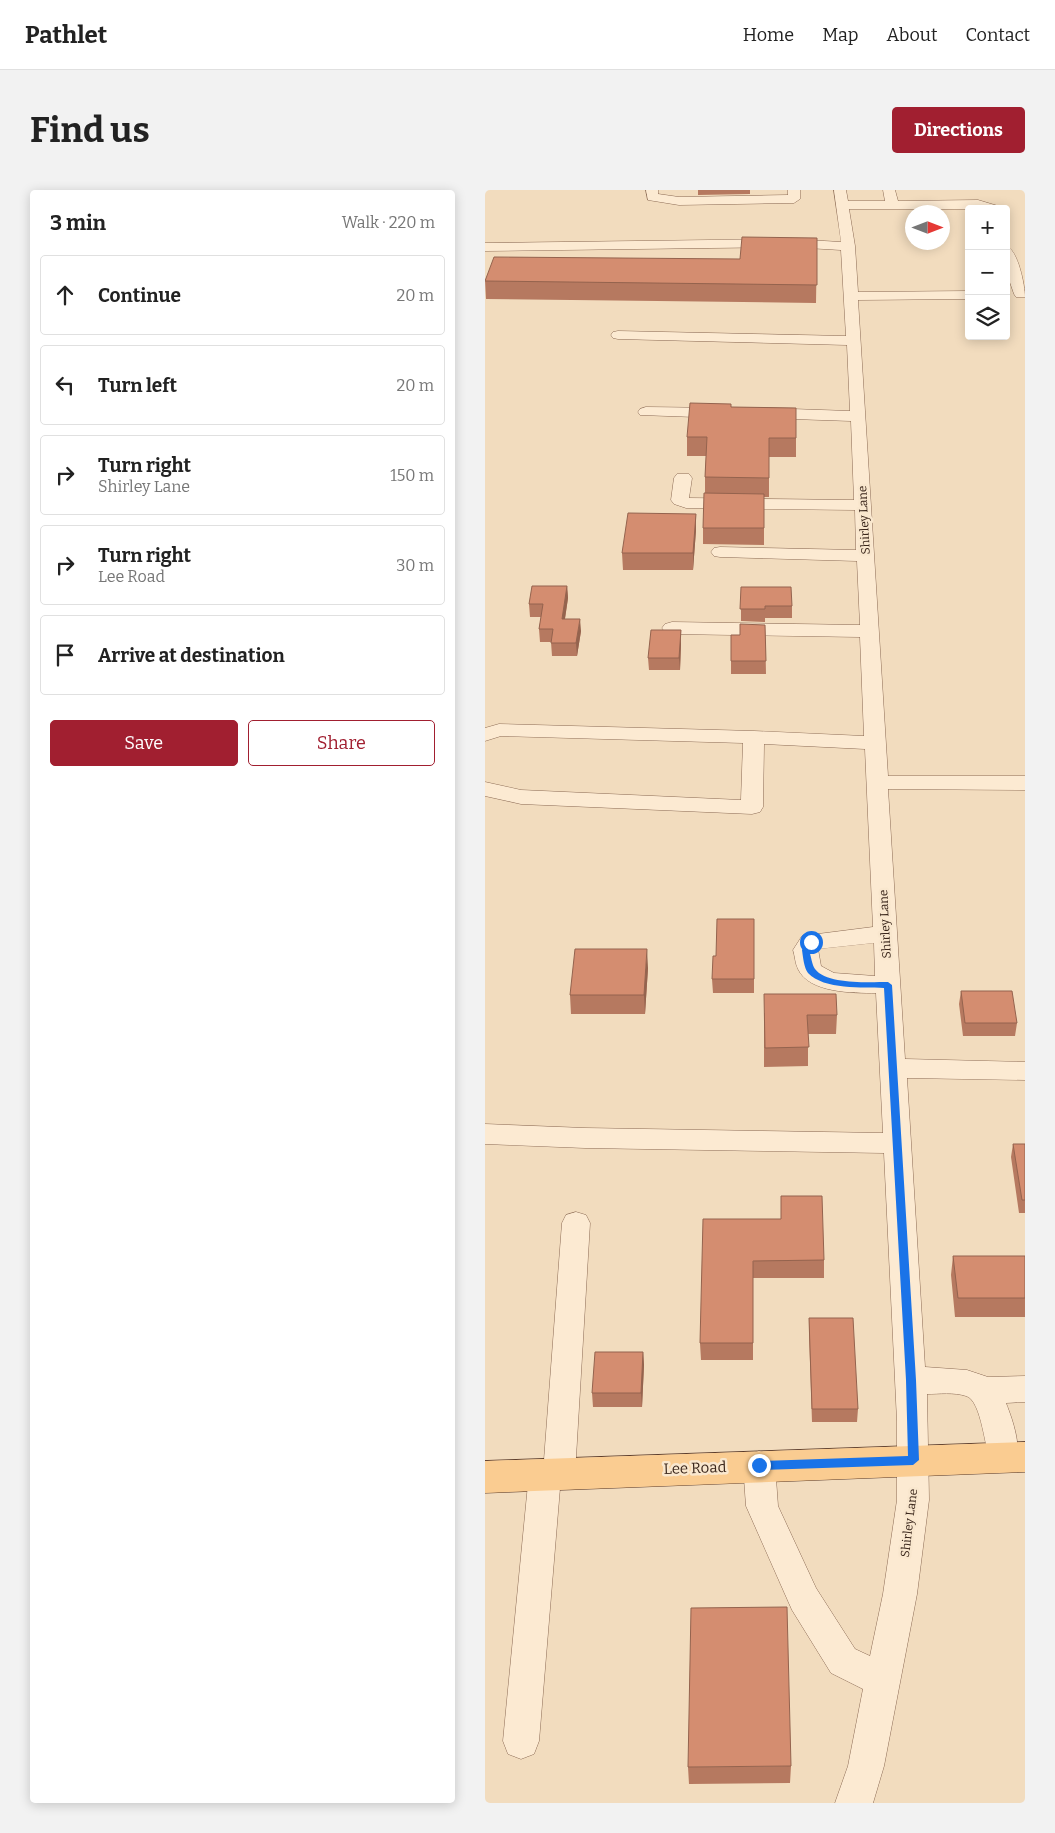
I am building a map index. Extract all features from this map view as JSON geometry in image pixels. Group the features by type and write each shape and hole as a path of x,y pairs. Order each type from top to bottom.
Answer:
{"main road":[{"name":"Lee Road","path":"485,1477 759,1465 1014,1457"}],"street":[{"path":"652,190 652,197 679,201 794,199 794,190"},
{"path":"889,190 892,205"},
{"path":"841,198 892,205 981,205"},
{"name":"Shirley Lane","path":"841,198 848,246 858,416 911,1380 913,1460 913,1500 900,1594 866,1766 854,1803"},
{"path":"485,247 790,243 848,246"},
{"path":"1010,266 1017,294"},
{"path":"851,296 965,294"},
{"path":"618,335 853,341"},
{"path":"646,412 858,416"},
{"path":"683,478 680,500 686,503 863,505"},
{"path":"719,552 865,556"},
{"path":"672,628 869,631"},
{"path":"485,735 499,730 754,737 822,742 875,743"},
{"path":"485,789 521,797 752,807 754,737"},
{"path":"878,782 1025,783"},
{"path":"885,934 819,940 811,942 805,950 811,970 821,978 843,983 888,985"},
{"path":"893,1068 1025,1071"},
{"path":"485,1134 595,1138 897,1143"},
{"path":"521,1741 552,1474 568,1361 576,1223"},
{"path":"911,1380 974,1384 984,1390 1014,1457"},
{"path":"984,1390 1025,1390"},
{"path":"759,1465 762,1506 803,1599 843,1661 883,1680"}],"building":[{"path":"742,237 817,238 817,285 485,281 494,257 740,259"},
{"path":"690,403 731,404 731,407 796,408 796,438 769,438 769,478 705,477 707,437 687,437"},
{"path":"704,493 764,494 764,528 703,528"},
{"path":"628,513 696,514 693,553 622,553"},
{"path":"532,586 567,586 562,619 580,619 576,643 551,643 553,629 539,629 543,604 529,604"},
{"path":"741,587 791,587 792,606 765,606 765,609 740,609"},
{"path":"740,624 765,625 766,661 731,661 731,635 740,635"},
{"path":"651,630 681,630 679,658 648,658"},
{"path":"717,919 754,919 754,979 712,979 713,956 716,956"},
{"path":"575,949 647,949 644,995 570,995"},
{"path":"961,991 1012,991 1017,1023 965,1023"},
{"path":"764,994 836,994 837,1015 807,1015 809,1047 765,1048"},
{"path":"1013,1144 1025,1144 1025,1200 1022,1200"},
{"path":"781,1196 822,1196 824,1260 753,1261 753,1343 700,1343 703,1219 781,1219"},
{"path":"953,1256 1025,1256 1025,1298 958,1298"},
{"path":"809,1318 853,1318 858,1409 812,1409"},
{"path":"595,1352 643,1352 641,1393 592,1393"},
{"path":"787,1607 791,1766 688,1767 691,1608"}],"route":[{"path":"759,1465 913,1460 911,1380 888,985 843,983 821,978 811,970 805,950 811,942"}]}
